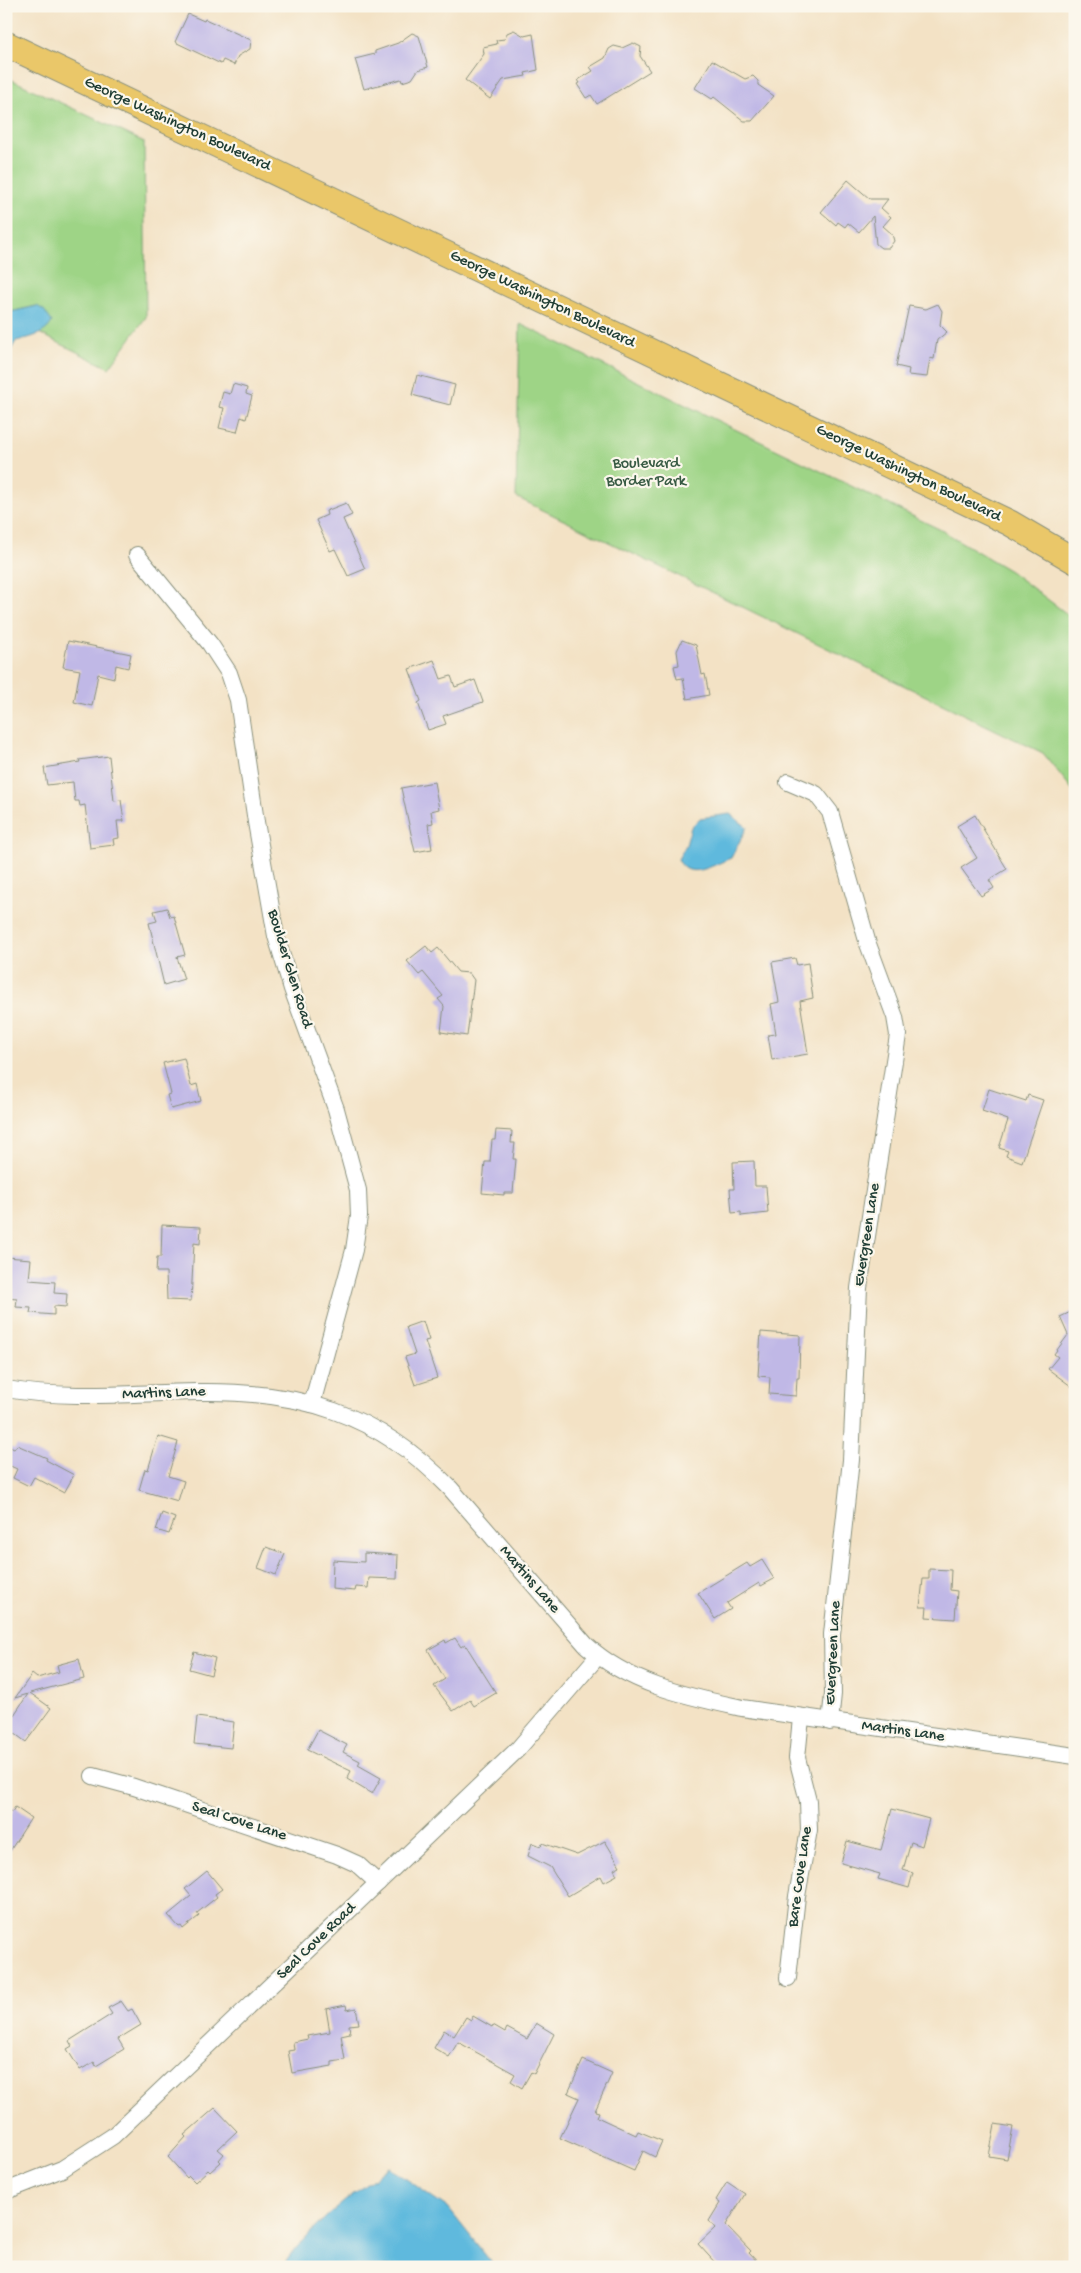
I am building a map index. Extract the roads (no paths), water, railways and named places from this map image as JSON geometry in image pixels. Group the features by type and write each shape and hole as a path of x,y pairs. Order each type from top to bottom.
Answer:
{"main road":[{"name":"George Washington Boulevard","path":"6,44 993,515 1033,535 1075,561"}],"street":[{"name":"Boulder Glen Road","path":"137,555 210,644 232,682 238,700 256,822 276,936 292,989 339,1115 358,1190 360,1216 354,1250 312,1404"},
{"name":"Evergreen Lane","path":"788,782 816,794 830,812 868,944 895,1017 898,1035 859,1288 851,1460 832,1634 830,1722"},
{"name":"Martins Lane","path":"6,1389 77,1397 226,1392 266,1396 312,1404 346,1414 373,1427 402,1445 429,1467 465,1504 577,1635 598,1656 627,1675 665,1690 733,1706 801,1718 1075,1756"},
{"name":"Seal Cove Road","path":"6,2191 62,2169 113,2136 518,1749 598,1656"},
{"name":"Bare Cove Lane","path":"788,1978 797,1896 809,1830 808,1801 797,1758 801,1718"},
{"name":"Seal Cove Lane","path":"93,1776 134,1787 337,1855 357,1864 378,1883"}],"water":[{"path":"37,306 44,310 52,322 41,333 16,341 6,359 6,313"},
{"path":"730,814 747,827 731,858 701,870 688,870 682,866 678,859 686,845 691,827 700,818"},
{"path":"389,2167 448,2208 495,2267 282,2267 318,2225 345,2201"}],"park label":[{"name":"Boulevard Border Park","path":"646,473"}]}
